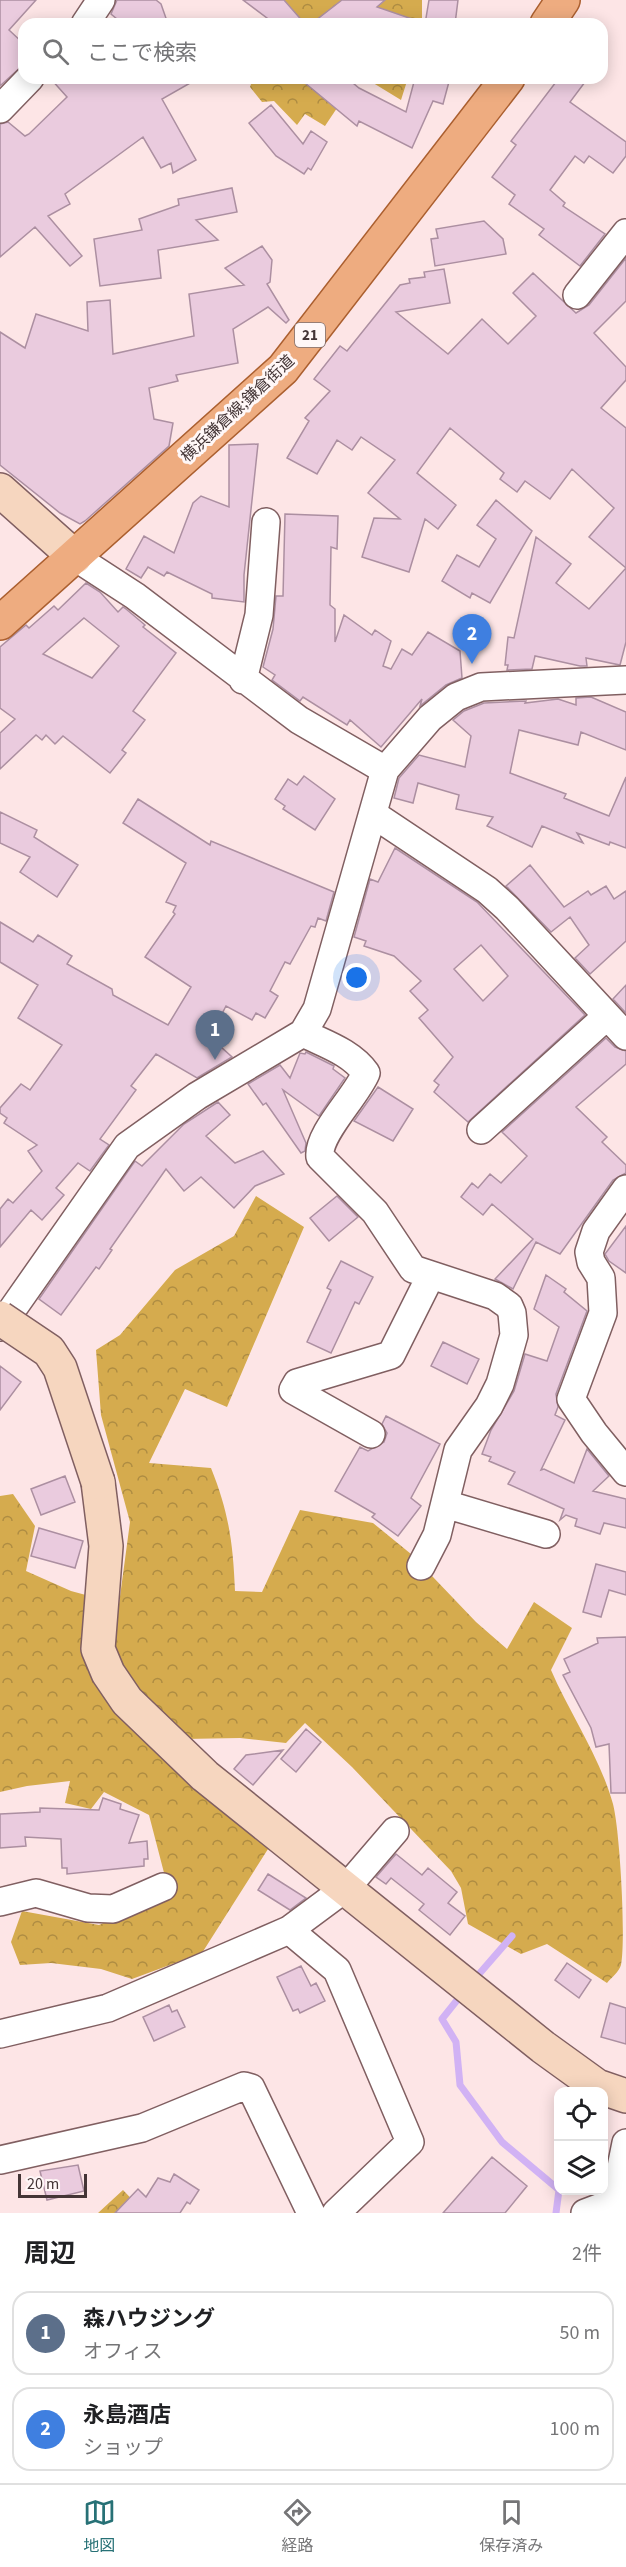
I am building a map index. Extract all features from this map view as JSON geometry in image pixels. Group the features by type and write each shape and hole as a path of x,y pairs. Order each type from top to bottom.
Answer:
{"main road":[{"path":"550,18 563,0"},
{"name":"横浜鎌倉線;鎌倉街道","path":"0,623 283,369 503,84"}],"street":[{"path":"89,18 101,0"},
{"path":"0,109 24,84"},
{"path":"576,295 626,233"},
{"path":"0,490 75,557 135,596 243,680 299,720 385,770"},
{"path":"243,680 259,615 266,522"},
{"path":"0,1327 127,1146 197,1096 303,1033 317,1009 385,770 430,718 456,697 481,687 626,680"},
{"path":"373,814 487,890 507,908 626,1036"},
{"path":"481,1130 607,1016"},
{"path":"303,1033 348,1055 358,1062 366,1073 359,1090 322,1140 320,1157 375,1212 413,1269 502,1299 512,1313 514,1335 500,1384 489,1406 458,1450 437,1535 421,1566"},
{"path":"626,1189 596,1231 589,1252 591,1262 601,1278 603,1313 571,1399 594,1434 626,1472"},
{"path":"371,1434 293,1390 297,1383 391,1355 430,1276"},
{"path":"0,1318 49,1351 60,1368 98,1482 106,1546 98,1648 108,1674 128,1701 201,1773 347,1887 543,2047 597,2086 626,2096"},
{"path":"445,1504 546,1533"},
{"path":"0,2034 108,2008 289,1930 347,1887 395,1831"},
{"path":"0,1902 36,1893 87,1908 113,1909 163,1887"},
{"path":"289,1930 336,1970 410,2142 336,2213"},
{"path":"0,2160 142,2128 244,2086 251,2088 311,2213"},
{"path":"585,2213 617,2207 626,2143"}],"green space":[{"path":"282,0 422,0 422,18 267,18"},
{"path":"251,84 353,84 325,126 305,114 297,125 274,101 262,102 250,87"},
{"path":"375,84 406,84 401,100"},
{"path":"256,1196 304,1227 227,1407 185,1389 149,1463 211,1468 229,1528 235,1591 262,1592 300,1510 373,1523 411,1554 476,1622 507,1649 534,1602 572,1628 551,1670 600,1769 613,1804 618,1837 623,1910 622,1952 620,1968 607,1983 547,1944 521,1954 468,1924 461,1888 451,1871 352,1767 305,1723 286,1743 240,1738 184,1739 172,1762 268,1849 202,1953 132,1979 101,1969 51,1963 20,1965 11,1942 22,1911 99,1925 169,1892 149,1815 104,1792 91,1809 65,1803 70,1781 0,1792 0,1496 13,1494 35,1526 26,1571 71,1591 119,1604 130,1522 101,1415 96,1350 120,1335 175,1270 234,1236"},
{"path":"123,2190 145,2213 98,2213"}],"building":[{"path":"0,0 36,0 9,30 18,38 18,70 0,86"},
{"path":"117,0 156,0 161,4 166,18 116,18 111,14"},
{"path":"243,0 284,0 300,18 267,18"},
{"path":"342,0 385,0 377,7 409,18 319,18"},
{"path":"429,0 458,0 456,18 426,18"},
{"path":"55,84 188,84 162,99 196,160 173,173 171,163 161,168 143,137 65,194 70,204 48,216 82,256 70,266 35,227 0,257 0,124 8,122 25,136 67,97"},
{"path":"306,84 354,84 406,112 413,84 448,84 443,104 433,101 412,148 359,121 357,126"},
{"path":"554,84 584,84 570,102 626,142 626,156 613,173 589,156 584,163 575,156 550,190 565,203 563,206 605,234 580,266 539,235 544,229 509,204 515,195 492,177 516,145 511,141"},
{"path":"271,105 303,144 311,131 327,142 311,170 308,168 304,174 276,156 249,123"},
{"path":"232,188 237,212 196,220 218,240 158,250 161,278 100,286 94,239 142,230 139,219 179,205 178,199"},
{"path":"484,221 503,239 506,254 435,266 431,239 438,238 436,229"},
{"path":"262,246 272,260 270,282 267,284 289,320 286,323 268,307 233,329 238,363 176,375 178,381 149,388 154,419 173,423 169,446 85,521 80,524 60,513 0,465 0,332 25,348 36,314 88,331 87,302 110,300 113,354 194,336 189,294 244,285 225,268"},
{"path":"626,258 626,301 594,333 626,367 626,380 601,408 626,428 626,568 589,537 614,508 572,469 550,499 525,481 517,492 500,479 504,473 450,428 417,473 456,505 438,529 425,519 409,572 362,557 374,518 400,519 368,493 395,460 361,437 352,450 337,440 317,474 287,458 309,421 305,418 330,391 314,379 340,346 347,351 400,285 410,283 409,279 425,277 424,272 444,269 450,303 396,312 448,354 482,319 508,344 536,316 513,293 533,273 576,313 589,305"},
{"path":"258,444 244,575 244,602 212,598 212,594 167,572 164,576 148,567 141,578 126,569 144,536 174,553 193,503 201,496 229,507 229,445"},
{"path":"496,500 532,531 490,603 472,593 470,598 442,581 457,555 479,567 496,539 477,525"},
{"path":"285,514 338,516 337,549 331,547 330,605 335,609 335,642 344,615 372,635 375,630 391,641 383,666 391,669 402,649 412,655 428,632 460,651 462,678 446,685 420,706 422,699 381,747 350,720 347,725 303,697 300,701 272,680 275,675 263,667 273,629 276,596 283,596"},
{"path":"536,537 571,564 556,583 589,609 626,568 626,642 620,665 586,658 587,666 580,666 535,656 532,669 507,670 508,665 505,665 508,637 514,638"},
{"path":"86,583 100,592 118,612 123,607 126,609 145,625 143,627 176,653 133,711 145,720 122,750 126,753 110,773 63,736 55,744 46,735 42,740 36,735 0,769 0,733 15,719 0,708 0,647 26,625 29,628 54,606 58,610","holes":["84,618 119,646 92,678 43,654"]},
{"path":"591,697 626,712 626,750 581,732 578,745 519,730 510,773 566,794 564,798 609,816 626,777 626,848 610,842 609,845 577,833 583,843 542,826 532,847 487,826 493,817 456,809 459,795 418,783 413,803 394,798 399,778 419,755 465,767 471,736 453,720 464,711 484,703 526,701 525,703 558,699 576,705 576,698"},
{"path":"304,776 335,799 315,830 283,809 285,806 275,799 288,779 297,785"},
{"path":"138,799 210,845 211,841 334,892 326,921 318,918 315,927 311,926 290,964 285,962 270,991 278,996 265,1018 256,1013 252,1020 226,1006 210,1037 232,1057 197,1078 156,1054 131,1086 136,1090 100,1139 109,1145 90,1171 78,1163 56,1188 64,1195 42,1220 31,1210 0,1247 0,1209 8,1199 13,1203 42,1171 28,1151 37,1145 4,1123 7,1118 0,1113 0,1108 21,1084 30,1090 62,1045 18,1018 38,985 0,962 0,922 33,942 38,935 72,956 67,964 112,989 113,995 168,1025 191,987 145,957 175,914 173,912 176,906 166,902 186,863 123,823"},
{"path":"0,812 37,830 34,837 78,865 57,897 20,872 30,857 0,843"},
{"path":"395,848 477,902 585,1015 468,1122 434,1092 439,1085 434,1081 453,1057 419,1018 428,1010 410,991 421,981 394,956 364,946 366,941 354,937 370,879 378,882","holes":["481,945 508,976 483,1001 454,969"]},
{"path":"530,865 564,907 588,891 591,895 606,886 614,899 626,891 626,941 590,974 575,958 589,945 570,917 551,932 506,886"},
{"path":"626,985 626,1013 613,999"},
{"path":"606,1038 615,1047 626,1051 626,1064 576,1107 607,1137 602,1142 626,1165 626,1173 613,1180 560,1254 536,1242 513,1289 495,1279 533,1239 492,1204 483,1215 461,1197 472,1183 478,1188 490,1174 501,1183 527,1156 502,1132"},
{"path":"306,1052 334,1066 333,1069 345,1078 319,1116 283,1090 306,1143 305,1151 301,1153 266,1103 263,1105 248,1084 280,1065 290,1078 300,1053 305,1054"},
{"path":"378,1087 413,1109 393,1141 354,1121"},
{"path":"218,1102 230,1115 206,1136 235,1163 263,1151 284,1174 255,1186 234,1208 201,1177 184,1191 166,1169 110,1249 112,1250 99,1269 96,1267 61,1315 39,1299 135,1161 142,1166 184,1124"},
{"path":"337,1196 358,1217 329,1241 310,1218"},
{"path":"626,1226 626,1273 609,1261 605,1254"},
{"path":"341,1261 373,1277 359,1304 355,1302 331,1353 307,1342 331,1290 327,1288"},
{"path":"546,1275 566,1289 564,1292 587,1311 556,1394 558,1407 555,1415 565,1420 541,1470 544,1469 574,1483 587,1449 609,1476 593,1491 626,1499 626,1528 604,1523 600,1534 575,1526 577,1519 566,1515 560,1520 564,1509 508,1484 515,1472 489,1461 491,1457 482,1454 491,1430 514,1391 525,1354 547,1361 559,1327 534,1309"},
{"path":"443,1342 479,1359 467,1384 431,1366"},
{"path":"0,1366 21,1382 0,1410"},
{"path":"386,1416 440,1444 411,1498 421,1506 398,1536 372,1517 375,1514 335,1491 360,1447 368,1451 384,1442 387,1433 382,1424"},
{"path":"65,1476 75,1502 41,1515 31,1489"},
{"path":"39,1528 83,1541 75,1568 31,1556"},
{"path":"596,1564 626,1572 626,1595 609,1590 601,1617 583,1612"},
{"path":"626,1637 626,1793 611,1793 609,1744 596,1747 591,1728 563,1675 570,1672 564,1659 598,1643 597,1638"},
{"path":"306,1729 321,1742 296,1772 281,1759"},
{"path":"283,1750 253,1785 234,1769 246,1755"},
{"path":"103,1798 121,1804 120,1809 139,1815 129,1843 147,1841 148,1859 144,1859 144,1866 67,1874 67,1868 62,1868 61,1839 25,1837 26,1846 0,1848 0,1814 40,1812 40,1808 99,1810"},
{"path":"396,1854 422,1875 428,1868 457,1892 448,1903 465,1916 450,1935 419,1910 424,1904 391,1878 386,1884 376,1877"},
{"path":"268,1874 306,1898 290,1910 258,1890"},
{"path":"567,1963 591,1980 579,1998 555,1980"},
{"path":"301,1966 311,1986 316,1983 325,2001 300,2013 298,2009 293,2011 277,1977"},
{"path":"610,2003 626,2008 626,2044 601,2037"},
{"path":"169,2005 172,2012 177,2010 185,2027 154,2041 143,2017"},
{"path":"492,2157 527,2186 505,2213 443,2213"},
{"path":"78,2165 84,2191 47,2200 40,2171"},
{"path":"174,2174 199,2190 190,2204 187,2202 180,2213 115,2213 138,2189 146,2197 158,2178 170,2182"}],"waterway":[{"path":"473,1981 512,1936"},
{"path":"462,1994 442,2019 456,2042 460,2085 502,2142 554,2186"},
{"path":"556,2213 558,2195"}],"place":[{"name":"永島酒店","path":"472,664"},
{"name":"森ハウジング","path":"215,1060"}]}
